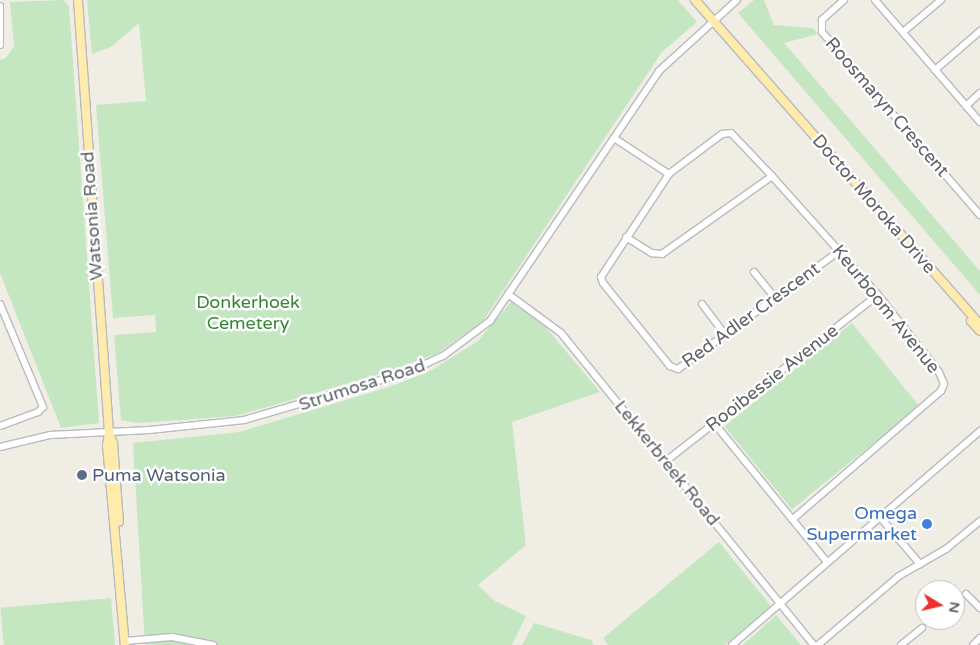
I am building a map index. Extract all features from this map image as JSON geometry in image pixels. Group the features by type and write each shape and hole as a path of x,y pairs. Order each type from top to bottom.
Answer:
{"main road":[{"name":"Watsonia Road","path":"78,0 109,433 114,452 125,643"},
{"name":"Doctor Moroka Drive","path":"695,0 715,20 787,103 960,304 980,331"},
{"name":"Doctor Moroka Drive","path":"701,0 715,20"},
{"name":"Doctor Moroka Drive","path":"960,304 980,324"}],"street":[{"name":"Strumosa Road","path":"0,446 30,437 109,433 244,420 408,372 434,362 481,330 508,294 660,71 736,0"},
{"name":"Strumosa Road","path":"715,20 742,0"},
{"name":"Roosmaryn Crescent","path":"844,0 822,20 822,32 980,215"},
{"path":"876,0 980,122"},
{"path":"904,32 941,0"},
{"path":"0,6 0,45"},
{"path":"935,70 980,31"},
{"path":"966,106 980,94"},
{"name":"Red Adler Crescent","path":"728,132 669,174 603,273 602,281 670,366 682,368 840,251"},
{"name":"Keurboom Avenue","path":"728,132 737,138 772,176 878,295 939,372 944,386 793,519"},
{"path":"614,138 669,174"},
{"path":"626,237 652,253 662,254 772,176"},
{"path":"754,272 776,299"},
{"name":"Lekkerbreek Road","path":"508,294 556,327 816,645"},
{"name":"Rooibessie Avenue","path":"666,461 878,295"},
{"path":"0,304 43,407 38,412 0,426"},
{"path":"702,304 726,336"},
{"path":"714,423 827,562"},
{"path":"732,645 980,431"},
{"path":"880,517 920,564"},
{"path":"816,645 899,576 946,549 980,521"},
{"path":"966,594 980,608"},
{"path":"901,645 920,630"},
{"path":"125,643 172,637 213,645"},
{"path":"973,645 980,638"}],"green space":[{"path":"63,0 69,6 99,423 61,428 0,273 0,60 6,58 14,46 10,2"},
{"name":"Donkerhoek Cemetery","path":"87,0 678,0 697,22 662,52 483,321 438,353 387,372 236,416 138,423 121,420 114,335 156,332 155,315 113,318 96,105 146,101 139,23 111,47 92,54"},
{"path":"754,0 764,0 774,25 813,28 818,34 784,43 980,271 980,295 738,13"},
{"path":"511,302 543,324 600,392 512,422 526,545 478,585 495,601 526,616 512,645 145,645 133,443 239,432 392,386 432,370 478,341"},
{"path":"852,323 919,406 792,509 725,426"},
{"path":"719,542 771,606 725,645 608,645 603,638"},
{"path":"111,598 115,645 4,645 0,608"},
{"path":"776,615 801,645 743,645"},
{"path":"534,623 591,640 594,645 522,645"}],"place":[{"name":"Puma Watsonia","path":"82,475"},
{"name":"Omega Supermarket","path":"927,524"}]}
